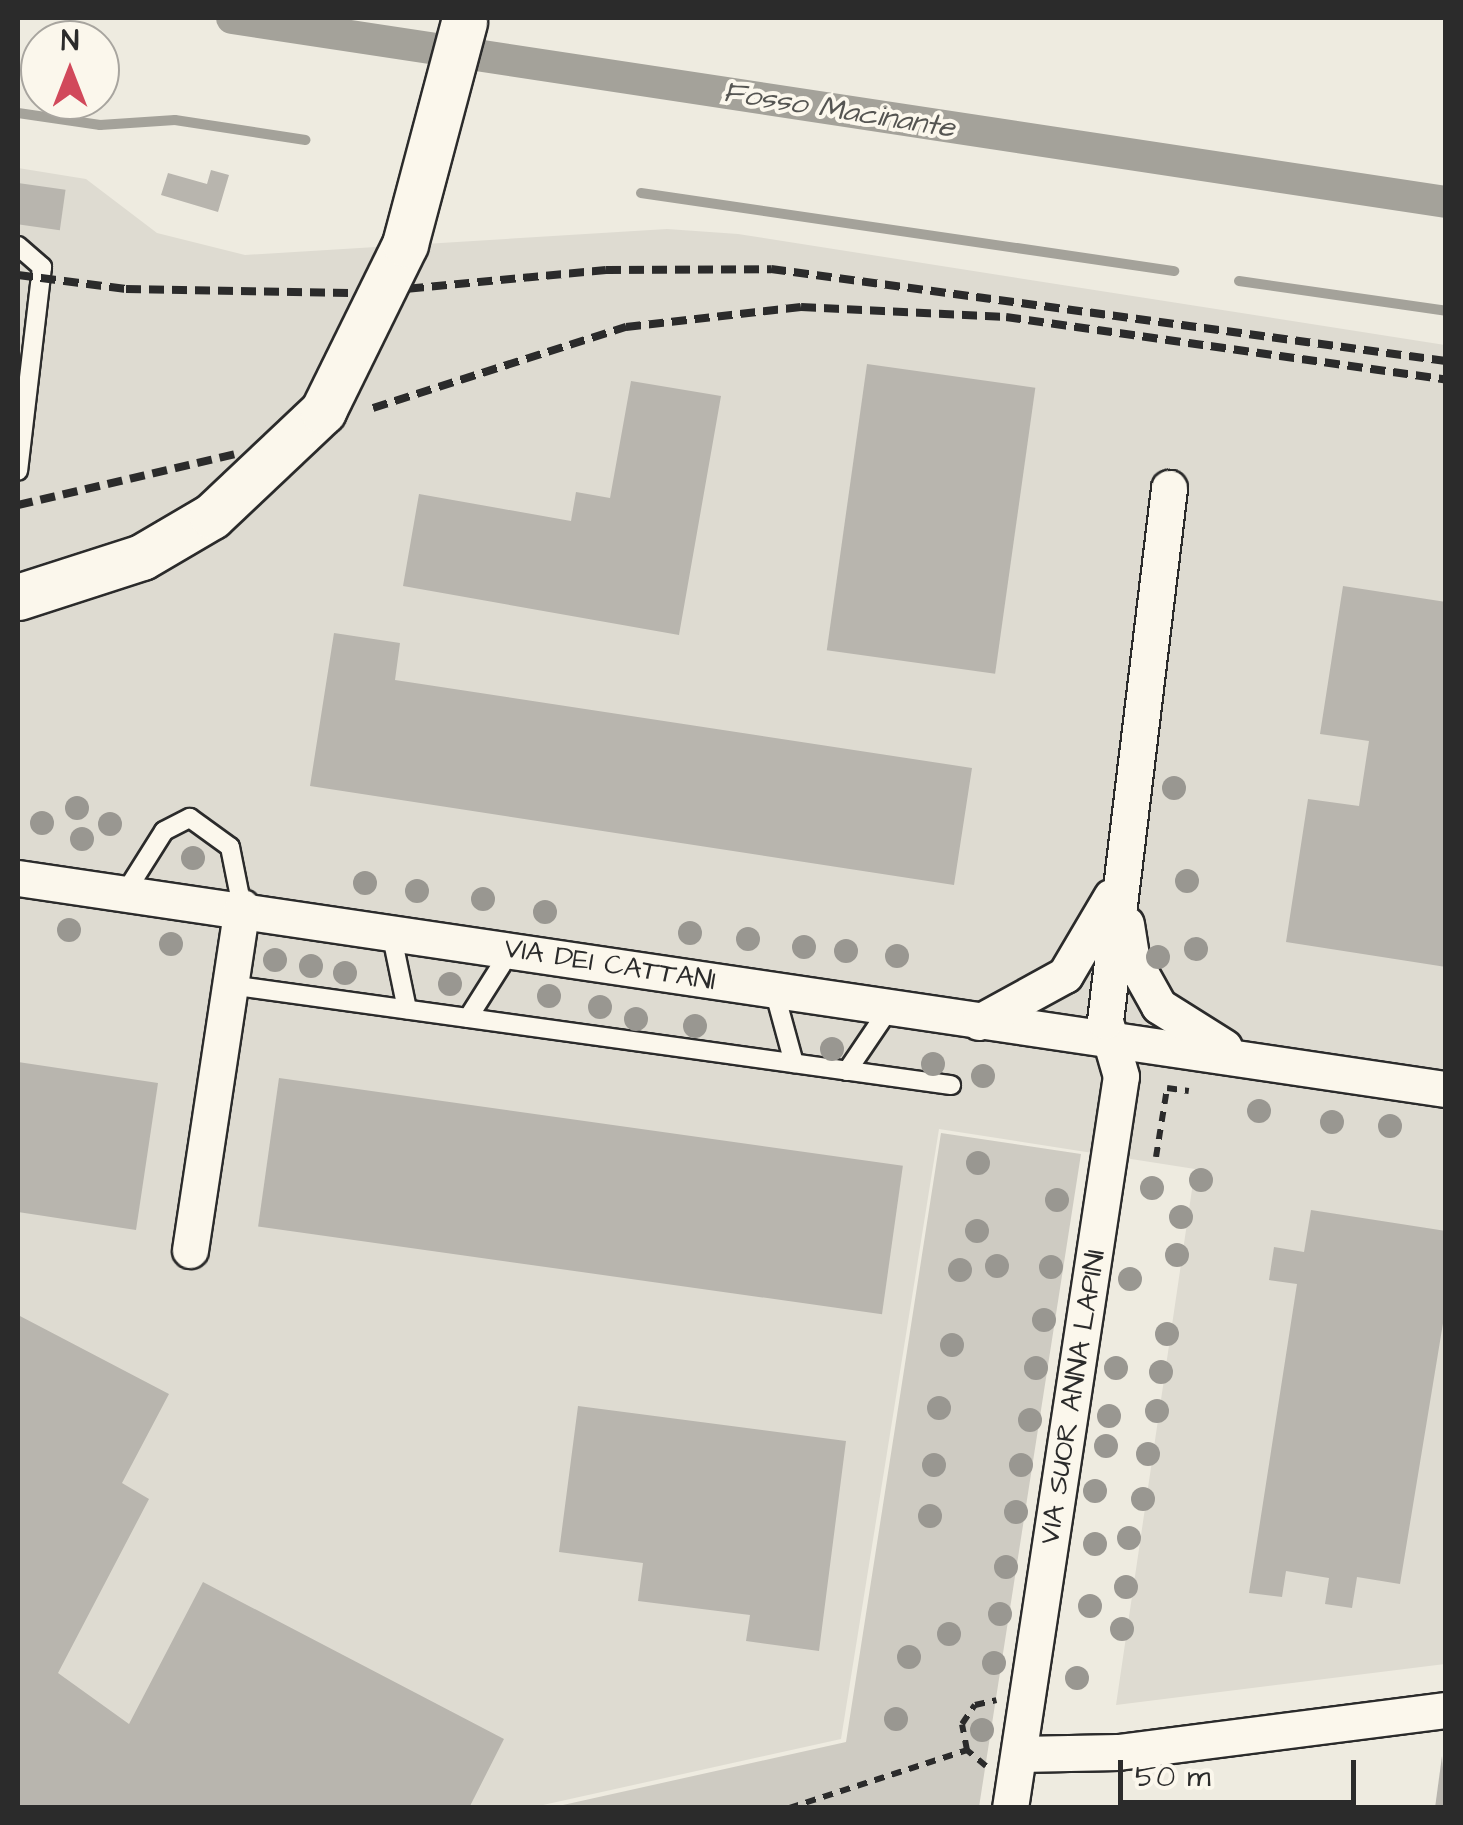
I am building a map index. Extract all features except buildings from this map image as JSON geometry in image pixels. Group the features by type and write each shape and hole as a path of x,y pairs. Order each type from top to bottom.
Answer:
{"street":[{"path":"18,596 130,562 199,524 280,461 323,411 404,244 464,22"},
{"name":"VIA DEI CATTANI","path":"1108,1042 1122,873 1170,488"},
{"name":"VIA DEI CATTANI","path":"979,1022 1065,975 1122,873"},
{"name":"VIA DEI CATTANI","path":"1122,873 1130,956 1159,1006 1196,1036 1263,1063"},
{"name":"VIA DEI CATTANI","path":"18,878 242,907 1108,1042 1446,1089"},
{"path":"190,1250 242,907"},
{"name":"VIA SUOR ANNA LAPINI","path":"1010,1808 1006,1762 1121,1076 1108,1042"},
{"path":"1006,1762 1118,1752 1446,1710"}],"lane":[{"path":"18,246 42,266 18,471"},
{"path":"125,893 164,831 190,818 230,847 242,907"},
{"path":"391,932 407,1009"},
{"path":"468,1018 511,950"},
{"path":"230,985 951,1085"},
{"path":"774,990 794,1063"},
{"path":"847,1070 889,1008"}],"path":[{"path":"1156,1156 1167,1088 1188,1091"},
{"path":"967,1750 967,1713 1003,1700"},
{"path":"789,1808 967,1750 1006,1762"}],"shaded area":[{"path":"18,168 86,179 157,233 245,255 667,229 738,234 1445,345 1445,1664 1116,1705 1195,1169 939,1129 841,1739 534,1807 18,1807"},
{"path":"941,1133 1081,1154 979,1807 554,1807 846,1742"}],"waterway":[{"name":"Fosso Macinante","path":"232,18 1446,202"},
{"path":"18,113 100,125 175,120 305,140"},
{"path":"641,193 1174,271"},
{"path":"1239,281 1446,311"}],"railway":[{"path":"18,275 126,289 363,293 606,270 771,269 1446,361"},
{"path":"373,408 626,327 801,307 1006,317 1446,380"},
{"path":"18,505 236,454"}]}
